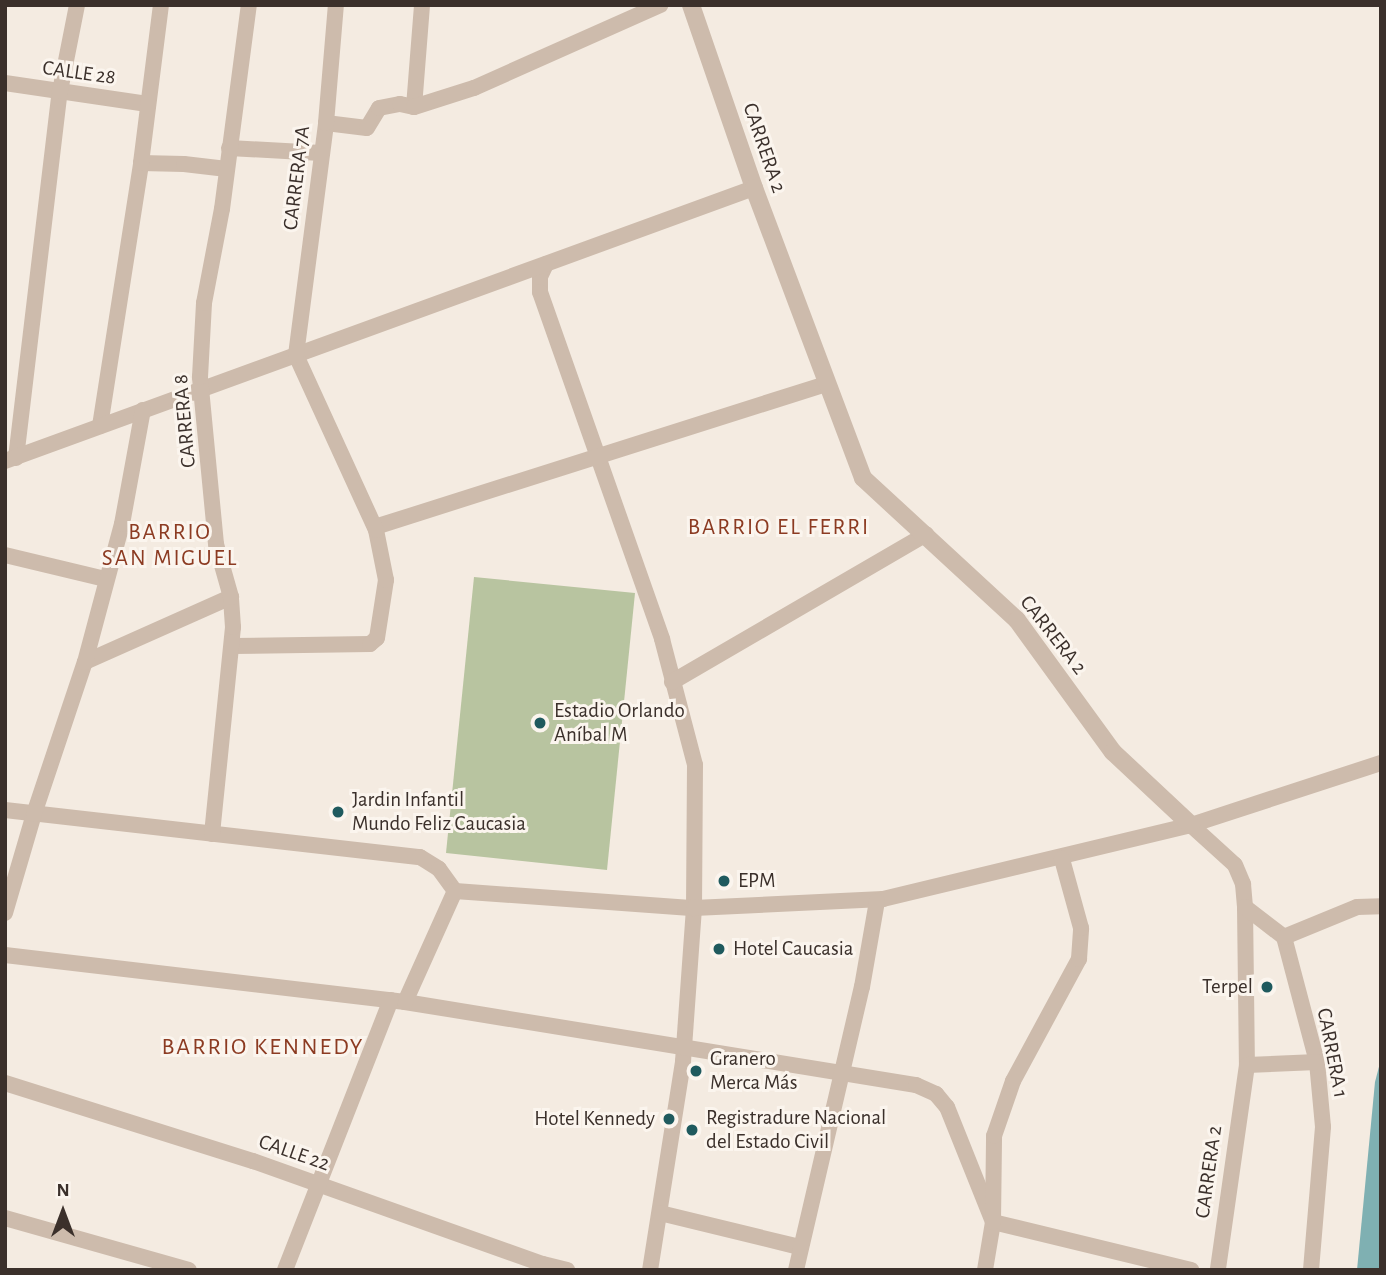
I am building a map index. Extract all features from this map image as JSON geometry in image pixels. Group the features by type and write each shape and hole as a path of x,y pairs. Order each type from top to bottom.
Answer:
{"street":[{"path":"77,5 60,91 11,459 754,188"},
{"path":"100,426 141,163 161,5"},
{"name":"CARRERA 8","path":"212,834 232,646 231,597 216,544 200,377 204,303 227,169 249,5"},
{"name":"CARRERA 7A","path":"296,355 326,123 336,5"},
{"path":"414,107 422,5"},
{"path":"326,123 367,128 379,108 400,104 414,107 474,88 660,5"},
{"name":"CARRERA 2","path":"691,5 825,384 863,478 1017,620 1113,752 1235,864 1242,884 1245,906 1247,1065 1218,1270"},
{"name":"CALLE 28","path":"5,83 147,104"},
{"path":"229,148 321,153"},
{"path":"141,163 227,169"},
{"path":"546,264 540,276 540,292 662,639 695,765 694,908 685,1048 650,1270"},
{"path":"232,646 370,645 377,638 386,580 375,527 296,355"},
{"path":"375,527 598,459 825,384"},
{"path":"5,913 34,814 85,662 105,579 122,524 143,410"},
{"path":"672,682 926,534"},
{"path":"5,555 105,579"},
{"path":"85,662 231,597"},
{"path":"5,810 420,857 439,869 455,891 694,908 877,901 1062,859 1191,825 1381,763"},
{"path":"985,1270 993,1222 994,1136 1013,1081 1079,959 1081,928 1062,859"},
{"path":"285,1270 318,1183 398,1001 455,891"},
{"path":"796,1270 799,1247 862,987 877,901"},
{"path":"1245,906 1284,937 1357,907 1381,906"},
{"name":"CARRERA 1","path":"1284,937 1317,1062 1323,1127 1311,1270"},
{"path":"5,955 398,1001 916,1085 936,1094 947,1107 993,1222"},
{"path":"1247,1065 1317,1062"},
{"name":"CALLE 22","path":"5,1083 318,1183 542,1267 567,1270"},
{"path":"965,1151 994,1136"},
{"path":"660,1213 799,1247"},
{"path":"5,1218 189,1270"},
{"path":"993,1222 1191,1270"}],"green space":[{"name":"Estadio Orlando Aníbal M","path":"474,577 635,593 607,870 446,853"}],"water":[{"path":"1381,1059 1381,1270 1357,1270 1375,1082"}],"place":[{"name":"Estadio Orlando Aníbal M","path":"540,723"},
{"name":"Jardin Infantil Mundo Feliz Caucasia","path":"338,812"},
{"name":"EPM","path":"724,881"},
{"name":"Hotel Caucasia","path":"719,949"},
{"name":"Terpel","path":"1267,987"},
{"name":"Granero Merca Más","path":"696,1071"},
{"name":"Hotel Kennedy","path":"669,1119"},
{"name":"Registradure Nacional del Estado Civil","path":"692,1130"}],"district":[{"name":"BARRIO EL FERRI","path":"779,528"},
{"name":"BARRIO SAN MIGUEL","path":"170,546"},
{"name":"BARRIO KENNEDY","path":"263,1048"}]}
